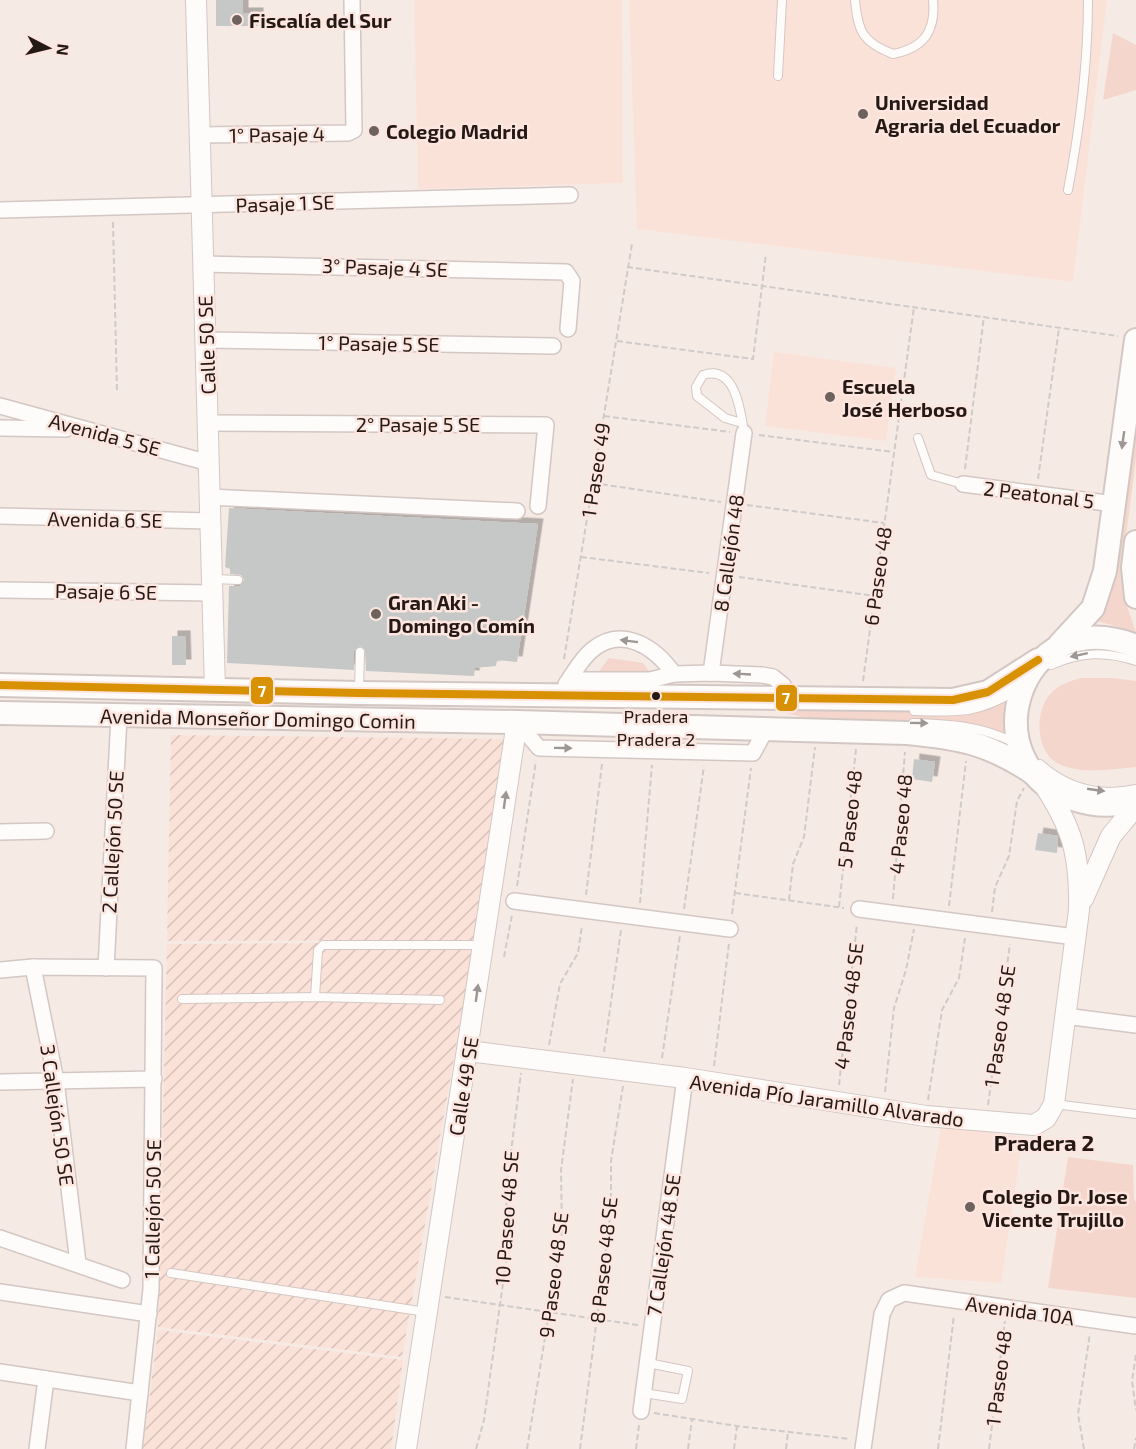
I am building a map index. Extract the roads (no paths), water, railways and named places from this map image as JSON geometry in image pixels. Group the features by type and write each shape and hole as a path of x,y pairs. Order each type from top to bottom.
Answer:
{"main road":[{"path":"1037,777 1020,746 1016,716 1023,686 1047,654 1085,618 1097,600 1105,571 1114,504 1130,338"},
{"path":"1136,542 1133,567 1136,597"},
{"path":"1047,654 1089,638 1107,638 1136,646"},
{"name":"Avenida Monseñor Domingo Comin","path":"0,685 358,693 564,687 861,700 953,700 988,692 1047,654"},
{"name":"Avenida Monseñor Domingo Comin","path":"0,713 817,730 857,727 905,728 988,747 1069,798 1084,803 1116,805 1136,800"}],"street":[{"name":"Calle 50 SE","path":"196,0 216,690"},
{"name":"1° Pasaje 4","path":"200,135 348,133 354,130 352,0"},
{"name":"Pasaje 1 SE","path":"0,210 570,195"},
{"name":"3° Pasaje 4 SE","path":"204,264 566,272 572,281 568,329"},
{"name":"1° Pasaje 5 SE","path":"206,340 553,345"},
{"name":"Avenida 5 SE","path":"0,406 209,463"},
{"name":"2° Pasaje 5 SE","path":"208,423 546,425 538,506"},
{"path":"0,428 89,429"},
{"name":"8 Callejón 48","path":"711,673 743,428"},
{"name":"2 Peatonal 5","path":"963,484 1114,504"},
{"path":"209,497 517,511"},
{"name":"Avenida 6 SE","path":"0,516 211,521"},
{"name":"Pasaje 6 SE","path":"0,590 213,586"},
{"path":"564,687 590,652 601,644 622,640 640,642 654,650 674,674"},
{"name":"Avenida Monseñor Domingo Comin","path":"564,687 650,680 674,674 711,673 773,677 783,685 790,697"},
{"name":"2 Callejón 50 SE","path":"106,968 119,717"},
{"path":"517,722 539,748 753,753 766,729"},
{"name":"Calle 49 SE","path":"406,1449 517,722"},
{"path":"1037,777 1071,832 1078,873 1079,910 1054,1104"},
{"path":"1079,910 1111,836 1136,806"},
{"path":"0,832 46,831"},
{"path":"514,901 730,929"},
{"path":"859,909 1075,937"},
{"path":"0,970 33,967 106,968"},
{"name":"3 Callejón 50 SE","path":"33,967 56,1081 78,1263"},
{"name":"1 Callejón 50 SE","path":"106,968 154,968 149,1314 134,1449"},
{"path":"1065,1016 1136,1024"},
{"name":"Avenida Pío Jaramillo Alvarado","path":"468,1051 685,1078 836,1103 985,1123 1034,1125 1046,1118 1054,1104"},
{"name":"7 Callejón 48 SE","path":"641,1411 685,1078"},
{"path":"0,1082 154,1079"},
{"path":"0,1238 122,1280"},
{"path":"0,1292 149,1314"},
{"name":"Avenida 10A","path":"864,1445 882,1314 888,1300 904,1293 1136,1326"},
{"path":"0,1372 140,1393"},
{"path":"38,1449 46,1379"}],"lane":[{"path":"778,76 782,0"},
{"path":"855,0 858,25 866,40 893,54 916,48 924,39 935,19 933,0"},
{"path":"1068,190 1079,133 1087,54 1088,0"},
{"path":"716,374 728,381 740,401 743,428 725,418 697,396 696,387 703,375 716,374"},
{"path":"918,438 931,475 963,484"},
{"path":"213,586 238,580"},
{"path":"358,693 360,652"},
{"path":"904,711 976,710 993,705 1049,666 1072,656 1092,653 1136,661"},
{"name":"Avenida Monseñor Domingo Comin","path":"0,692 728,707"},
{"name":"Avenida Monseñor Domingo Comin","path":"0,704 857,727"},
{"name":"Avenida Monseñor Domingo Comin","path":"905,728 973,727 994,732 1020,746 1048,771 1077,787 1097,792 1136,789"},
{"path":"315,996 318,950 322,945 484,945"},
{"path":"182,999 315,996 440,1000"},
{"path":"1054,1104 1136,1114"},
{"path":"171,1273 429,1304"},
{"path":"644,1393 682,1399 688,1371 648,1363"}],"place":[{"name":"Fiscalía del Sur","path":"237,20"},
{"name":"Universidad Agraria del Ecuador","path":"863,114"},
{"name":"Colegio Madrid","path":"374,131"},
{"name":"Escuela José Herboso","path":"830,397"},
{"name":"Gran Aki - Domingo Comín","path":"376,614"},
{"name":"Pradera Pradera 2","path":"656,696"},
{"name":"Colegio Dr. Jose Vicente Trujillo","path":"970,1207"}],"district":[{"name":"Pradera 2","path":"1044,1142"}]}
